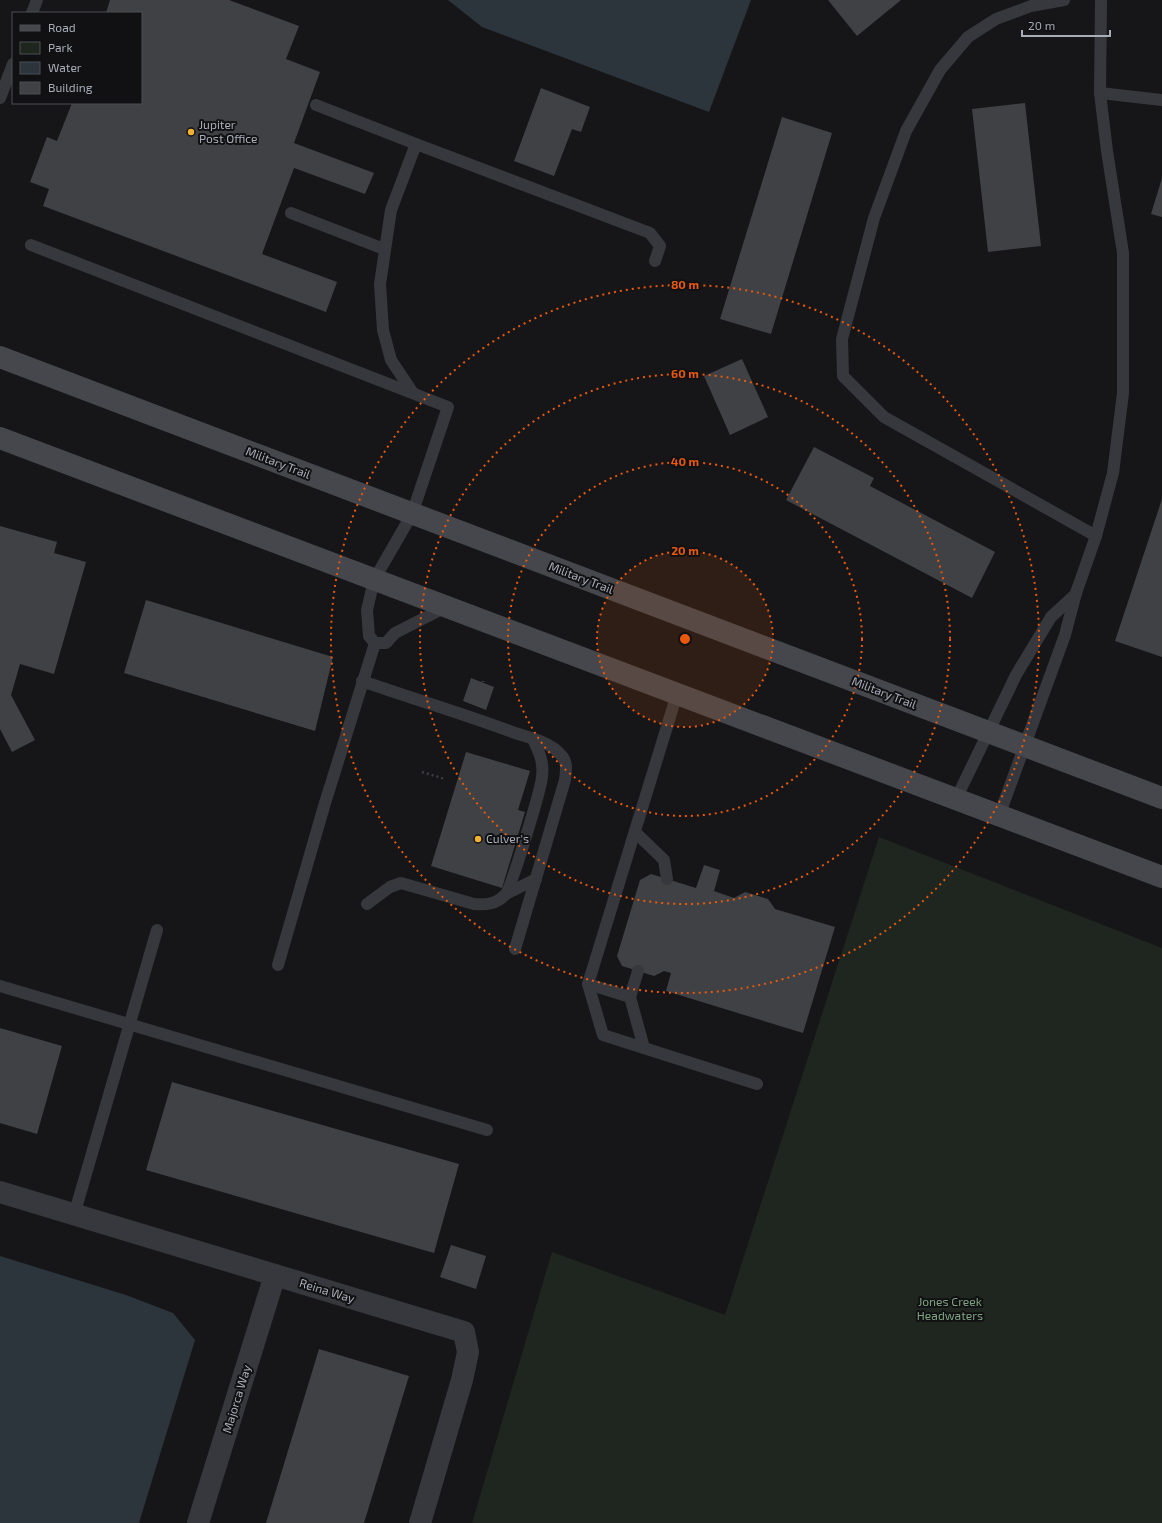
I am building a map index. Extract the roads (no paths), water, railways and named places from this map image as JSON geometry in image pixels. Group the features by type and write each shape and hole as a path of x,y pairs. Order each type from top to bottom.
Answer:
{"main road":[{"name":"Military Trail","path":"0,357 1162,798"},
{"path":"0,438 1162,877"}],"street":[{"name":"Reina Way","path":"0,1192 464,1332 468,1352 462,1380 420,1523"},
{"name":"Majorca Way","path":"198,1523 275,1275"}],"lane":[{"path":"32,12 37,0"},
{"path":"1064,0 1031,6 996,19 968,37 940,70 906,131 874,218 842,339 843,376 884,417 1096,536"},
{"path":"999,816 1065,635 1076,593 1096,536 1112,473 1124,393 1123,253 1107,151 1100,94 1101,0 1098,0"},
{"path":"0,98 12,67"},
{"path":"1100,94 1162,100"},
{"path":"316,106 650,233 660,246 655,261"},
{"path":"413,394 391,360 383,330 380,284 391,210 416,144"},
{"path":"291,213 384,249"},
{"path":"31,245 448,407 412,514 374,580 367,610 369,636 375,643 386,643 395,633 446,607"},
{"path":"956,799 1016,675 1051,617 1076,593"},
{"path":"278,965 301,883 362,681 375,643"},
{"path":"362,681 470,716 548,744 561,754 566,763 565,780 515,949"},
{"path":"677,694 588,984 604,1035 757,1084"},
{"path":"506,894 515,872 542,778 541,756 533,739"},
{"path":"635,832 664,860 667,879"},
{"path":"367,904 390,887 401,883 474,904 487,906 506,894 536,879"},
{"path":"74,1214 158,930"},
{"path":"638,971 630,997 644,1048"},
{"path":"588,984 630,997"},
{"path":"0,986 130,1026 487,1130"}],"water":[{"path":"448,0 751,0 709,112 482,27"},
{"path":"0,1256 126,1295 173,1313 195,1340 139,1523 0,1523"}],"place":[{"name":"Jupiter Post Office","path":"191,132"},
{"name":"Culver's","path":"478,839"}],"park label":[{"name":"Jones Creek Headwaters","path":"950,1309"}]}
